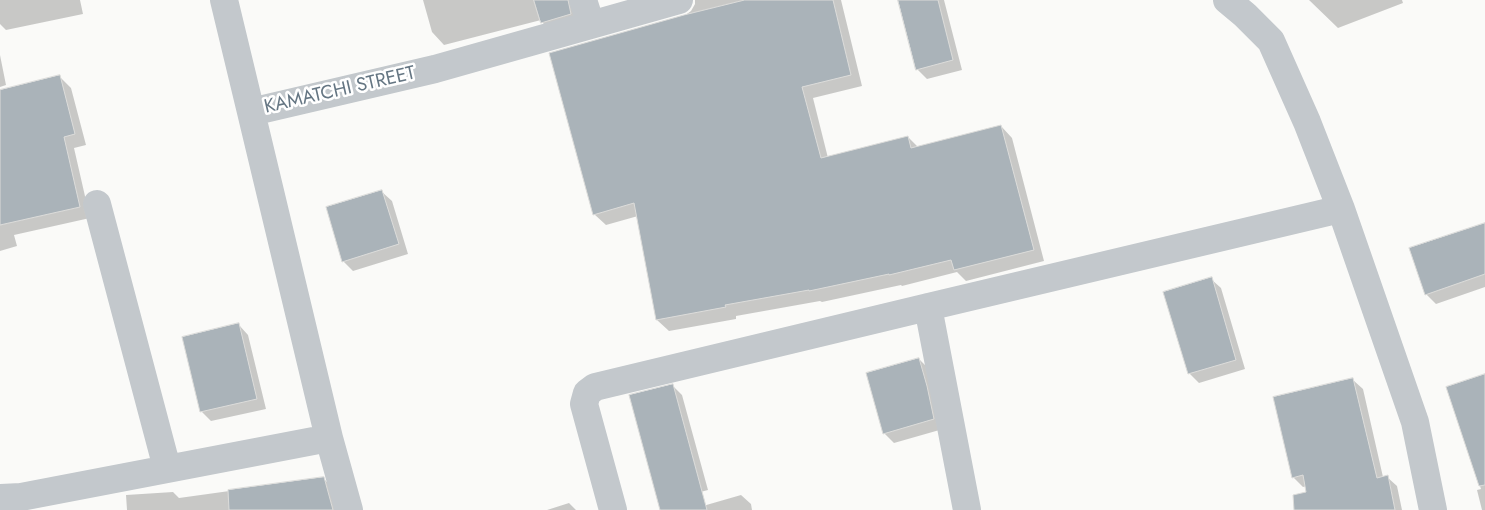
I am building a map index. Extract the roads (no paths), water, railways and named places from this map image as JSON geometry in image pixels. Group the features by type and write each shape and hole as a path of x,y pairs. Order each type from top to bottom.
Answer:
{"street":[{"path":"224,0 251,112"},
{"name":"KAMATCHI STREET","path":"349,510 329,438 251,112 435,69 587,12 679,0"},
{"path":"1227,0 1271,41 1307,122 1342,209 1414,422 1433,510"},
{"path":"97,204 167,468"},
{"path":"613,510 584,404 587,393 595,387 928,306 1342,209"},
{"path":"928,306 967,510"},
{"path":"0,498 21,497 329,438"}]}
